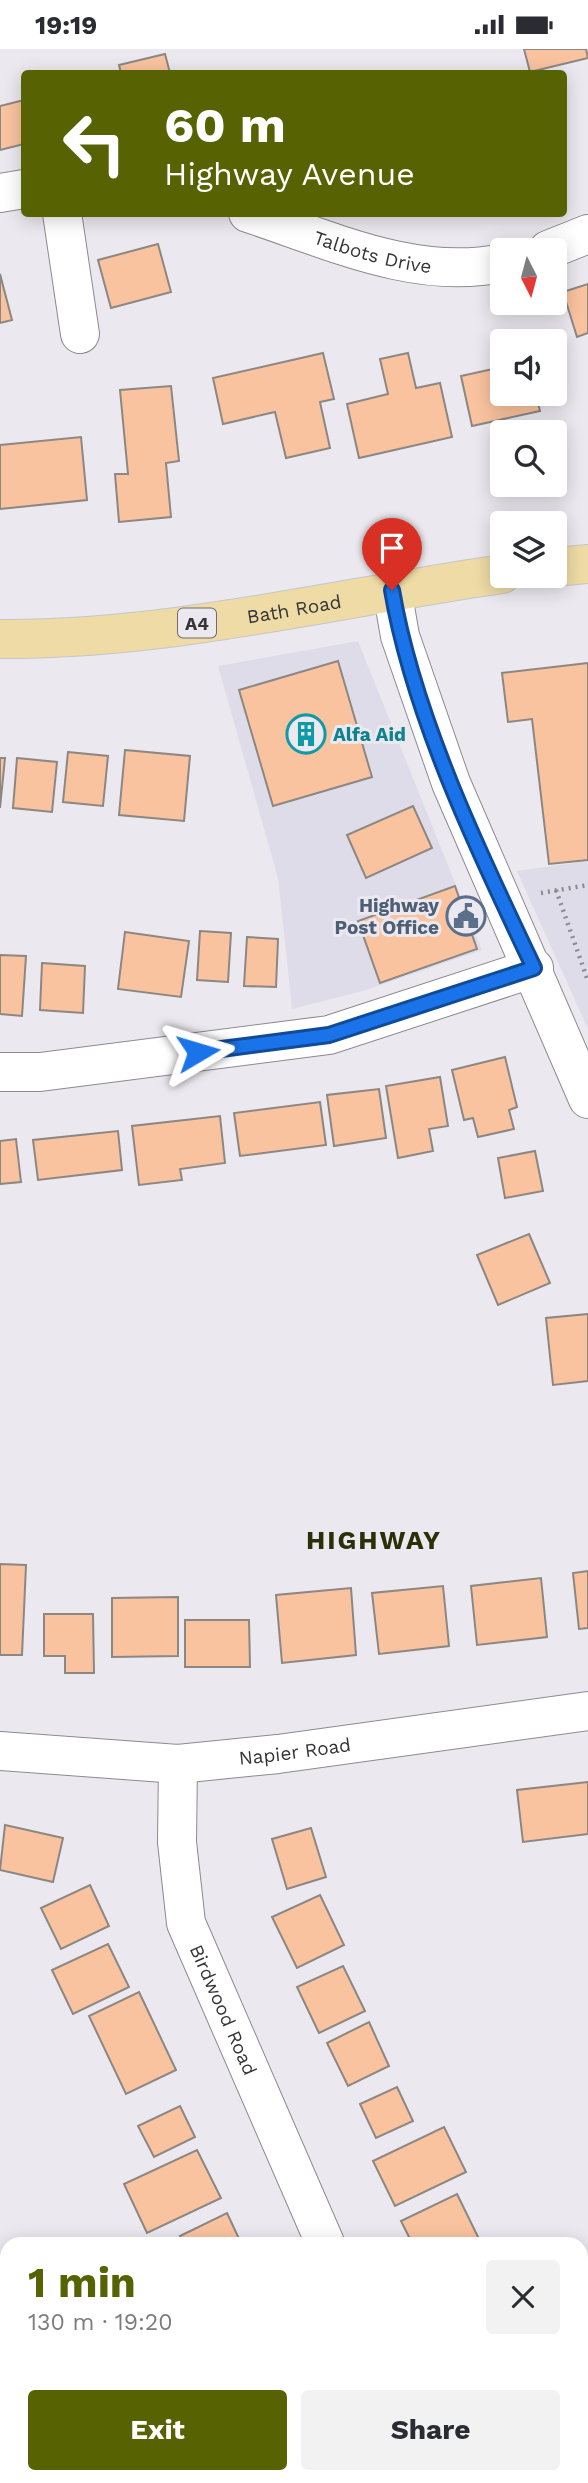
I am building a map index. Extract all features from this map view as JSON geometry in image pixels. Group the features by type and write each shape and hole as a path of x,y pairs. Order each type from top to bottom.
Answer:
{"main road":[{"path":"567,565 588,564"},
{"name":"Bath Road","path":"0,639 50,639 213,622 490,576"}],"street":[{"path":"0,193 21,190"},
{"path":"63,217 80,334"},
{"name":"Talbots Drive","path":"260,217 404,264 474,268 490,265"},
{"path":"567,242 588,234"},
{"path":"392,590 400,636 451,783 534,968 588,1099"},
{"path":"0,1072 40,1072 329,1035 534,968"},
{"name":"Napier Road","path":"0,1751 178,1764 278,1754 588,1711"},
{"name":"Birdwood Road","path":"178,1764 177,1842 187,1923 322,2237"}],"path":[{"path":"588,885 556,890 588,981"}],"shaded area":[{"path":"358,641 482,950 363,991 292,1009 278,878 218,666"},
{"path":"588,861 588,1029 517,871"}],"building":[{"path":"524,49 586,49 588,58 529,70"},
{"path":"165,54 169,70 120,70 119,65"},
{"path":"21,101 21,145 0,150 0,106"},
{"path":"158,244 171,292 111,308 98,260"},
{"path":"0,274 12,320 0,323"},
{"path":"588,284 588,333 577,337 567,305 567,291"},
{"path":"323,353 334,399 320,402 330,448 286,458 275,412 223,424 213,378"},
{"path":"408,353 416,388 440,383 452,437 359,458 347,404 388,394 380,359"},
{"path":"490,370 490,406 539,406 540,411 472,426 461,376"},
{"path":"171,386 179,461 166,463 171,517 119,522 115,474 128,474 120,390"},
{"path":"81,437 87,500 0,509 0,445"},
{"name":"Alfa Aid","path":"338,661 372,777 273,806 239,690"},
{"path":"588,663 588,860 549,864 532,719 508,722 502,673"},
{"path":"125,750 190,756 184,821 119,815"},
{"path":"68,752 108,756 103,806 63,802"},
{"path":"0,758 5,758 0,808"},
{"path":"17,758 57,762 52,812 13,808"},
{"path":"413,806 432,848 366,878 347,835"},
{"path":"455,886 477,949 380,983 358,921"},
{"path":"200,931 231,933 228,982 197,980"},
{"path":"125,932 189,941 181,997 118,989"},
{"path":"247,937 278,939 276,987 244,986"},
{"path":"0,955 26,956 22,1016 0,1014"},
{"path":"42,963 85,966 83,1013 40,1010"},
{"path":"505,1057 517,1107 509,1110 514,1129 478,1137 473,1118 464,1120 452,1070"},
{"path":"440,1077 448,1126 429,1129 433,1151 398,1158 386,1086"},
{"path":"379,1089 386,1138 334,1146 327,1095"},
{"path":"320,1102 326,1145 240,1156 234,1113"},
{"path":"220,1116 225,1163 180,1169 182,1180 139,1185 132,1126"},
{"path":"118,1131 122,1170 38,1180 33,1140"},
{"path":"16,1139 21,1182 0,1184 0,1141"},
{"path":"535,1151 543,1191 505,1198 498,1158"},
{"path":"529,1234 550,1283 498,1305 477,1255"},
{"path":"588,1314 588,1381 553,1385 546,1318"},
{"path":"0,1564 26,1565 22,1655 0,1655"},
{"path":"588,1571 588,1628 579,1629 573,1573"},
{"path":"541,1578 547,1637 477,1645 471,1586"},
{"path":"443,1586 449,1646 379,1654 372,1593"},
{"path":"351,1588 356,1655 282,1663 276,1595"},
{"path":"178,1597 178,1656 112,1657 112,1598"},
{"path":"44,1614 93,1614 94,1673 65,1673 65,1656 44,1656"},
{"path":"185,1620 249,1620 250,1667 185,1667"},
{"path":"588,1782 588,1834 523,1842 517,1790"},
{"path":"5,1825 63,1838 53,1882 0,1870"},
{"path":"311,1828 326,1877 287,1889 272,1839"},
{"path":"90,1885 109,1926 61,1949 41,1908"},
{"path":"320,1895 344,1945 297,1968 272,1917"},
{"path":"108,1944 129,1987 73,2014 52,1970"},
{"path":"343,1966 365,2011 319,2033 297,1987"},
{"path":"139,1992 176,2070 126,2094 89,2016"},
{"path":"369,2022 389,2066 348,2086 327,2043"},
{"path":"397,2087 413,2121 376,2138 360,2104"},
{"path":"180,2106 195,2137 154,2157 138,2126"},
{"path":"444,2127 466,2172 395,2206 373,2161"},
{"path":"197,2150 221,2198 147,2233 124,2184"},
{"path":"457,2194 478,2237 409,2237 401,2221"},
{"path":"227,2213 238,2237 181,2237"}],"place":[{"name":"Alfa Aid","path":"306,734"},
{"name":"Highway Post Office","path":"466,916"}],"district":[{"name":"HIGHWAY","path":"374,1540"}],"route":[{"path":"198,1052 329,1035 534,968 502,902 451,783 400,636 392,590"}]}
